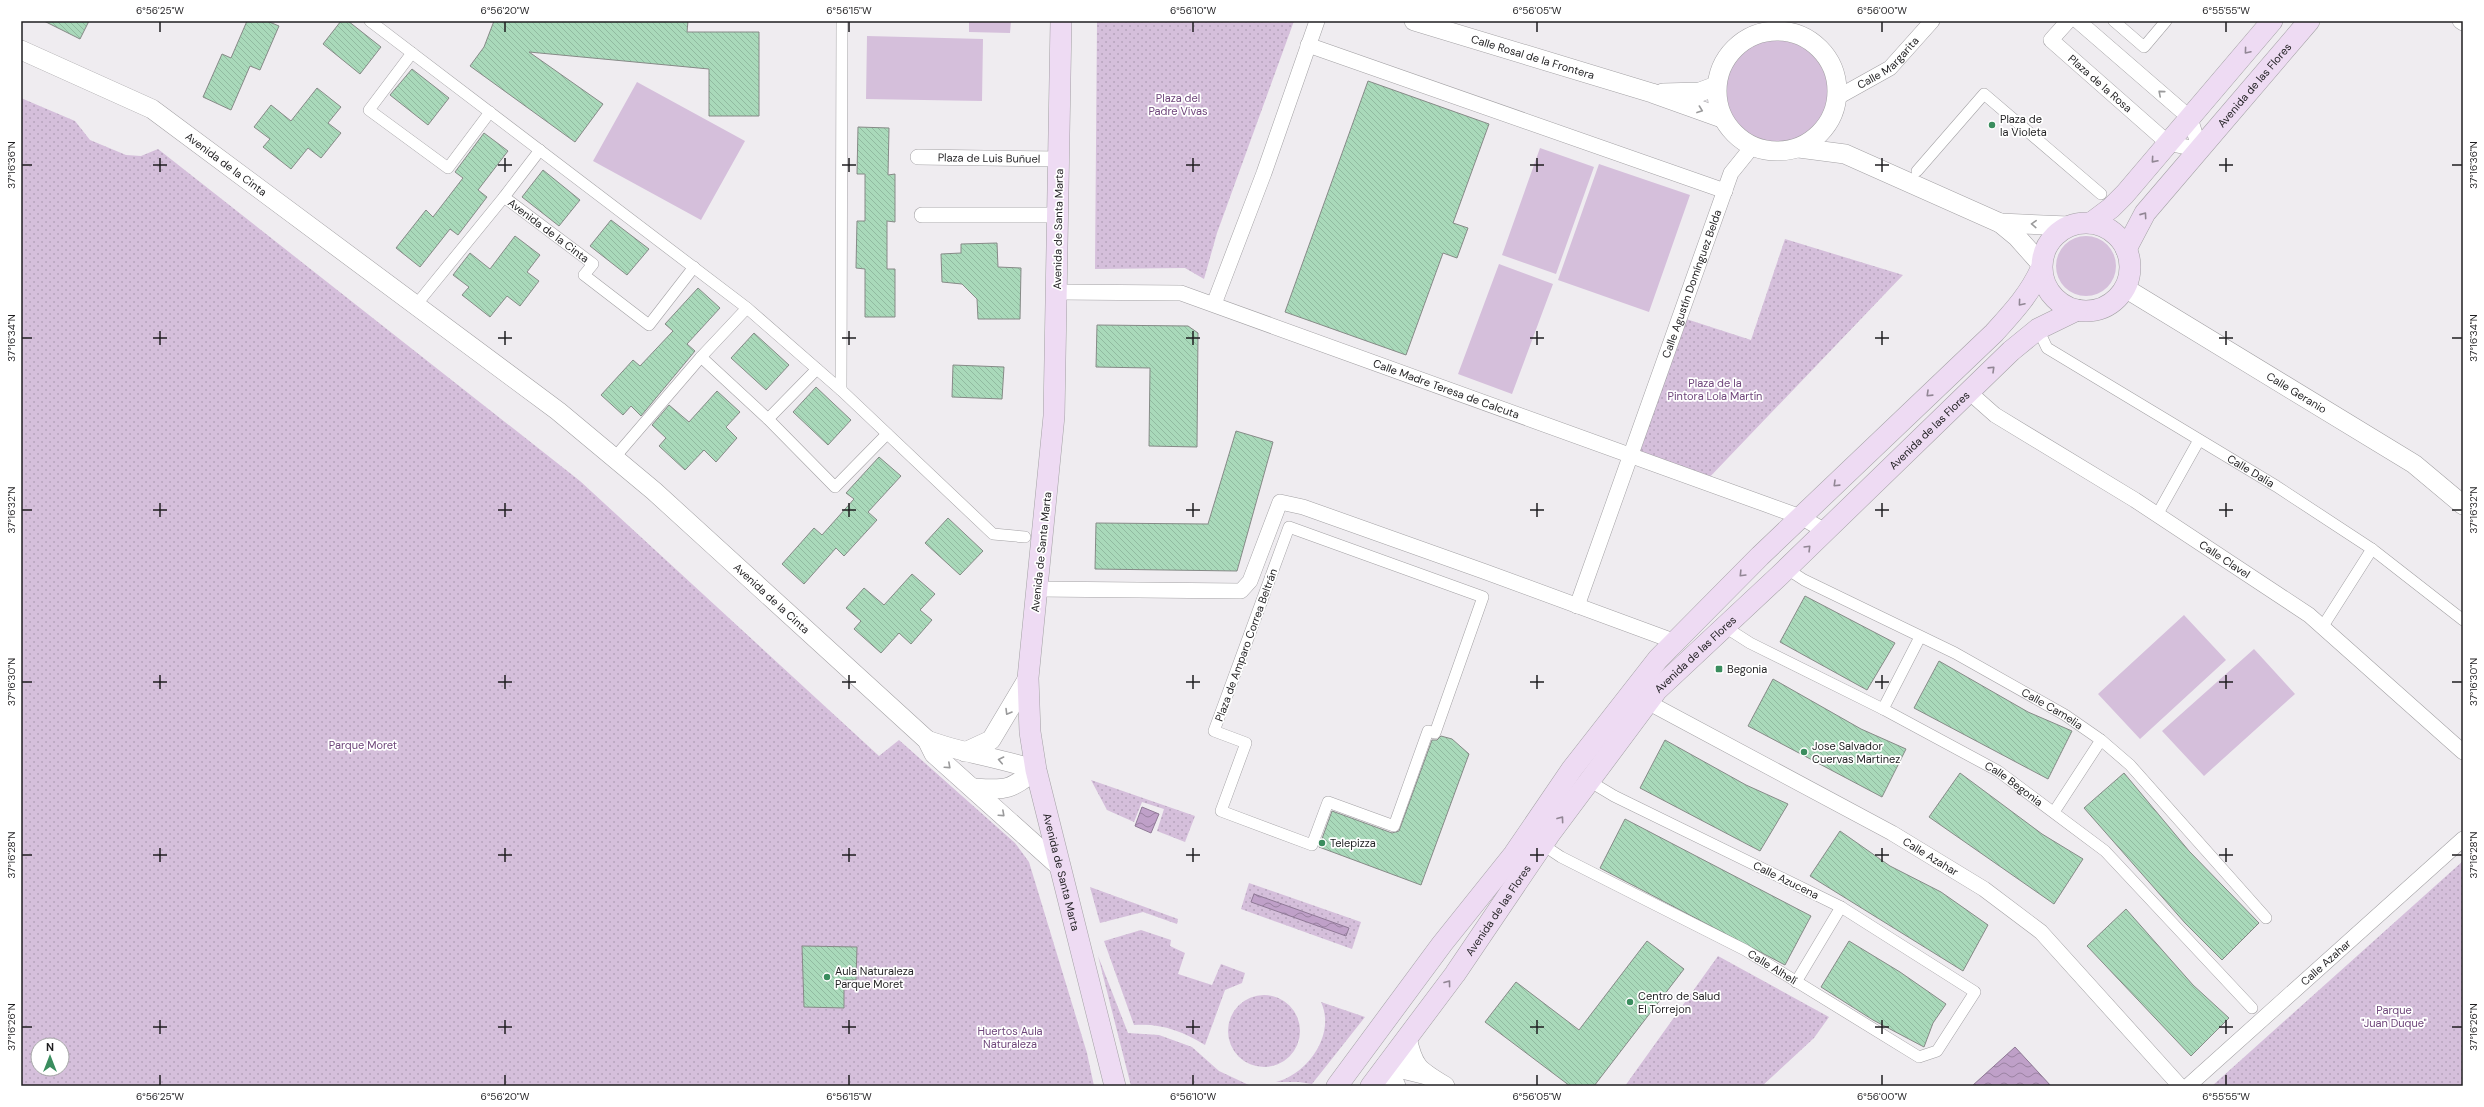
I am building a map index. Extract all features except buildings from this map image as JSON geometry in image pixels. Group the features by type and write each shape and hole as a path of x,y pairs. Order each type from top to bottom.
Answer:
{"main road":[{"name":"Avenida de Santa Marta","path":"1061,21 1054,416 1028,678 1030,732 1036,770 1116,1082"},
{"path":"2090,223 2111,208 2272,21"},
{"name":"Avenida de las Flores","path":"2126,249 2145,213 2309,21"},
{"path":"2090,223 2105,227 2118,236 2126,249 2130,269 2124,288 2109,304 2099,309 2077,310 2063,305 2052,296 2044,283 2041,266 2045,248 2055,235 2068,226 2090,223"},
{"name":"Avenida de las Flores","path":"1371,1086 1455,974 1543,845 1589,781 1639,698 1658,660 1801,517 1994,332 2021,304 2031,291 2041,266"},
{"name":"Avenida de las Flores","path":"1337,1086 1418,975 1514,854 1572,769 1639,698 1725,627 1787,569 2011,351 2038,329 2077,310"},
{"name":"Avenida de las Flores","path":"1386,1065 1387,1048 1423,997 1418,975"},
{"name":"Avenida de las Flores","path":"1360,1086 1367,1076 1386,1065"}],"street":[{"path":"370,21 747,308 841,390 993,534 1025,537"},
{"path":"841,390 842,21"},
{"path":"1214,304 1264,173 1317,21"},
{"name":"Calle Rosal de la Frontera","path":"1414,21 1652,93 1722,118"},
{"name":"Calle Margarita","path":"1838,97 1890,68 1932,21"},
{"name":"Plaza de la Rosa","path":"2068,21 2051,40 2168,143"},
{"path":"2078,21 2190,118 2200,150 2168,143"},
{"path":"2114,21 2144,47 2166,21"},
{"path":"1776,26 1799,35 1824,53 1836,76 1838,97 1834,113 1826,127 1815,140 1799,148 1783,152 1767,151 1752,147 1735,135 1722,118 1717,102 1716,86 1721,69 1727,59 1742,42 1776,26"},
{"path":"1308,45 1725,191"},
{"name":"Avenida de la Cinta","path":"21,50 152,109 558,411 615,457 927,740 934,754 1060,867"},
{"path":"412,53 369,110 448,168 490,112"},
{"name":"Calle Rosal de la Frontera","path":"1652,93 1700,92 1716,86"},
{"path":"1917,171 1984,94 2101,194"},
{"path":"1826,127 1845,154"},
{"name":"Calle Agustín Domínguez Belda","path":"1577,606 1731,173 1752,147"},
{"path":"1799,148 1845,154 2000,223 2017,237 2041,266"},
{"name":"Avenida de la Cinta","path":"416,305 504,197 540,150"},
{"name":"Plaza de Luis Buñuel","path":"918,157 1059,159"},
{"name":"Avenida de la Cinta","path":"504,197 593,264 584,275 648,325 694,267"},
{"path":"922,215 1058,215"},
{"path":"2000,223 2068,226"},
{"name":"Calle Geranio","path":"2124,288 2414,464 2463,506"},
{"name":"Calle Madre Teresa de Calcuta","path":"1057,292 1181,293 1801,517 1825,531"},
{"path":"615,457 701,357 747,308"},
{"name":"Calle Dalia","path":"2038,329 2047,348 2276,486 2372,549 2463,620"},
{"path":"701,357 768,419 835,487 887,434"},
{"path":"768,419 817,369"},
{"name":"Calle Clavel","path":"1969,392 1995,415 2157,515 2309,615 2461,747"},
{"path":"2157,515 2199,440"},
{"path":"1036,589 1241,591 1250,581 1280,502 1303,508 1476,568 1676,642"},
{"name":"Plaza de Amparo Correa Beltrán","path":"1289,527 1483,597 1435,733 1428,731 1394,826 1328,802 1312,845 1221,811 1246,743 1214,732 1289,527"},
{"path":"2323,626 2372,549"},
{"name":"Calle Camelia","path":"1787,569 1804,580 1955,653 2065,715 2101,740 2130,765 2266,918"},
{"name":"Calle Begonia","path":"1725,627 1750,643 1883,708 1998,771 2105,851 2252,1008"},
{"path":"1883,708 1920,636"},
{"path":"965,752 991,740 1028,678"},
{"name":"Calle Azahar","path":"1639,698 1675,719 1892,833 1984,889 2041,932 2180,1086"},
{"name":"Avenida de la Cinta","path":"927,740 965,752 1012,762 1036,770"},
{"path":"2054,812 2101,740"},
{"path":"973,788 1004,790 1019,783 1036,770"},
{"name":"Calle Azucena","path":"1589,781 1614,796 1841,907 1974,992"},
{"name":"Calle Azahar","path":"2188,1086 2463,839"},
{"name":"Calle Alhelí","path":"1543,845 1561,857 1745,950 1919,1057 1937,1051 1974,992"},
{"path":"1796,982 1841,907"},
{"path":"1407,1037 1411,1060 1427,1076"},
{"path":"1386,1065 1427,1076 1445,1086"},
{"path":"1386,1065 1396,1086"}],"green space":[{"path":"969,21 1011,21 1010,33 969,32"},
{"name":"Plaza del Padre Vivas","path":"1097,21 1294,21 1217,233 1204,279 1185,268 1095,269"},
{"path":"867,36 983,39 982,101 866,99"},
{"path":"1776,40 1796,44 1813,55 1824,72 1828,92 1824,112 1813,129 1796,140 1776,144 1756,140 1739,129 1728,112 1724,92 1728,72 1739,55 1756,44"},
{"path":"637,82 745,141 701,220 593,161"},
{"name":"Parque Moret","path":"21,98 75,121 90,140 126,155 141,156 158,149 580,481 879,756 899,740 1015,843 1029,862 1087,1053 1094,1086 21,1086"},
{"path":"1540,148 1594,167 1556,274 1502,255"},
{"path":"1599,164 1690,195 1649,312 1558,280"},
{"path":"2080,236 2092,236 2108,244 2114,254 2116,266 2114,278 2108,288 2092,296 2080,296 2064,288 2056,272 2056,260 2064,244"},
{"name":"Plaza de la Pintora Lola Martín","path":"1785,239 1903,275 1705,482 1631,455 1680,317 1751,340"},
{"path":"1499,264 1553,284 1512,394 1458,374"},
{"path":"2184,615 2226,660 2140,739 2098,694"},
{"path":"2254,649 2295,694 2204,776 2162,731"},
{"path":"1091,780 1195,816 1185,842 1157,831 1164,809 1142,802 1134,822 1107,810"},
{"name":"Parque \"Juan Duque\"","path":"2463,861 2463,1086 2212,1086"},
{"path":"1249,883 1361,922 1352,949 1241,909"},
{"path":"1090,887 1178,919 1177,924 1143,912 1100,923"},
{"path":"1141,930 1171,940 1170,946 1185,953 1178,974 1212,985 1221,964 1245,973 1242,983 1225,990 1205,1045 1171,1029 1153,1025 1134,1025 1104,941"},
{"path":"1098,956 1128,1033 1159,1035 1192,1047 1219,1071 1251,1086 1131,1086"},
{"path":"1718,956 1829,1017 1814,1038 1762,1086 1625,1086"},
{"path":"1257,995 1271,995 1278,997 1290,1005 1298,1017 1300,1031 1298,1045 1290,1057 1278,1065 1271,1067 1257,1067 1250,1065 1238,1057 1230,1045 1228,1038 1228,1024 1230,1017 1238,1005 1250,997"},
{"path":"1321,1002 1365,1017 1312,1084 1299,1082 1276,1082 1288,1078 1299,1071 1316,1051 1322,1039 1325,1027 1325,1014"}],"water":[{"path":"1142,807 1159,814 1151,833 1135,826"},
{"path":"1254,894 1349,928 1346,936 1251,902"},
{"path":"2015,1047 2051,1086 1972,1086"}],"place":[{"name":"Plaza de la Violeta","path":"1992,125"},
{"name":"Begonia","path":"1719,669"},
{"name":"Jose Salvador Cuervas Martinez","path":"1804,752"},
{"name":"Telepizza","path":"1322,843"},
{"name":"Aula Naturaleza Parque Moret","path":"827,977"},
{"name":"Centro de Salud El Torrejon","path":"1630,1002"}],"park label":[{"name":"Huertos Aula Naturaleza","path":"1010,1037"}]}
